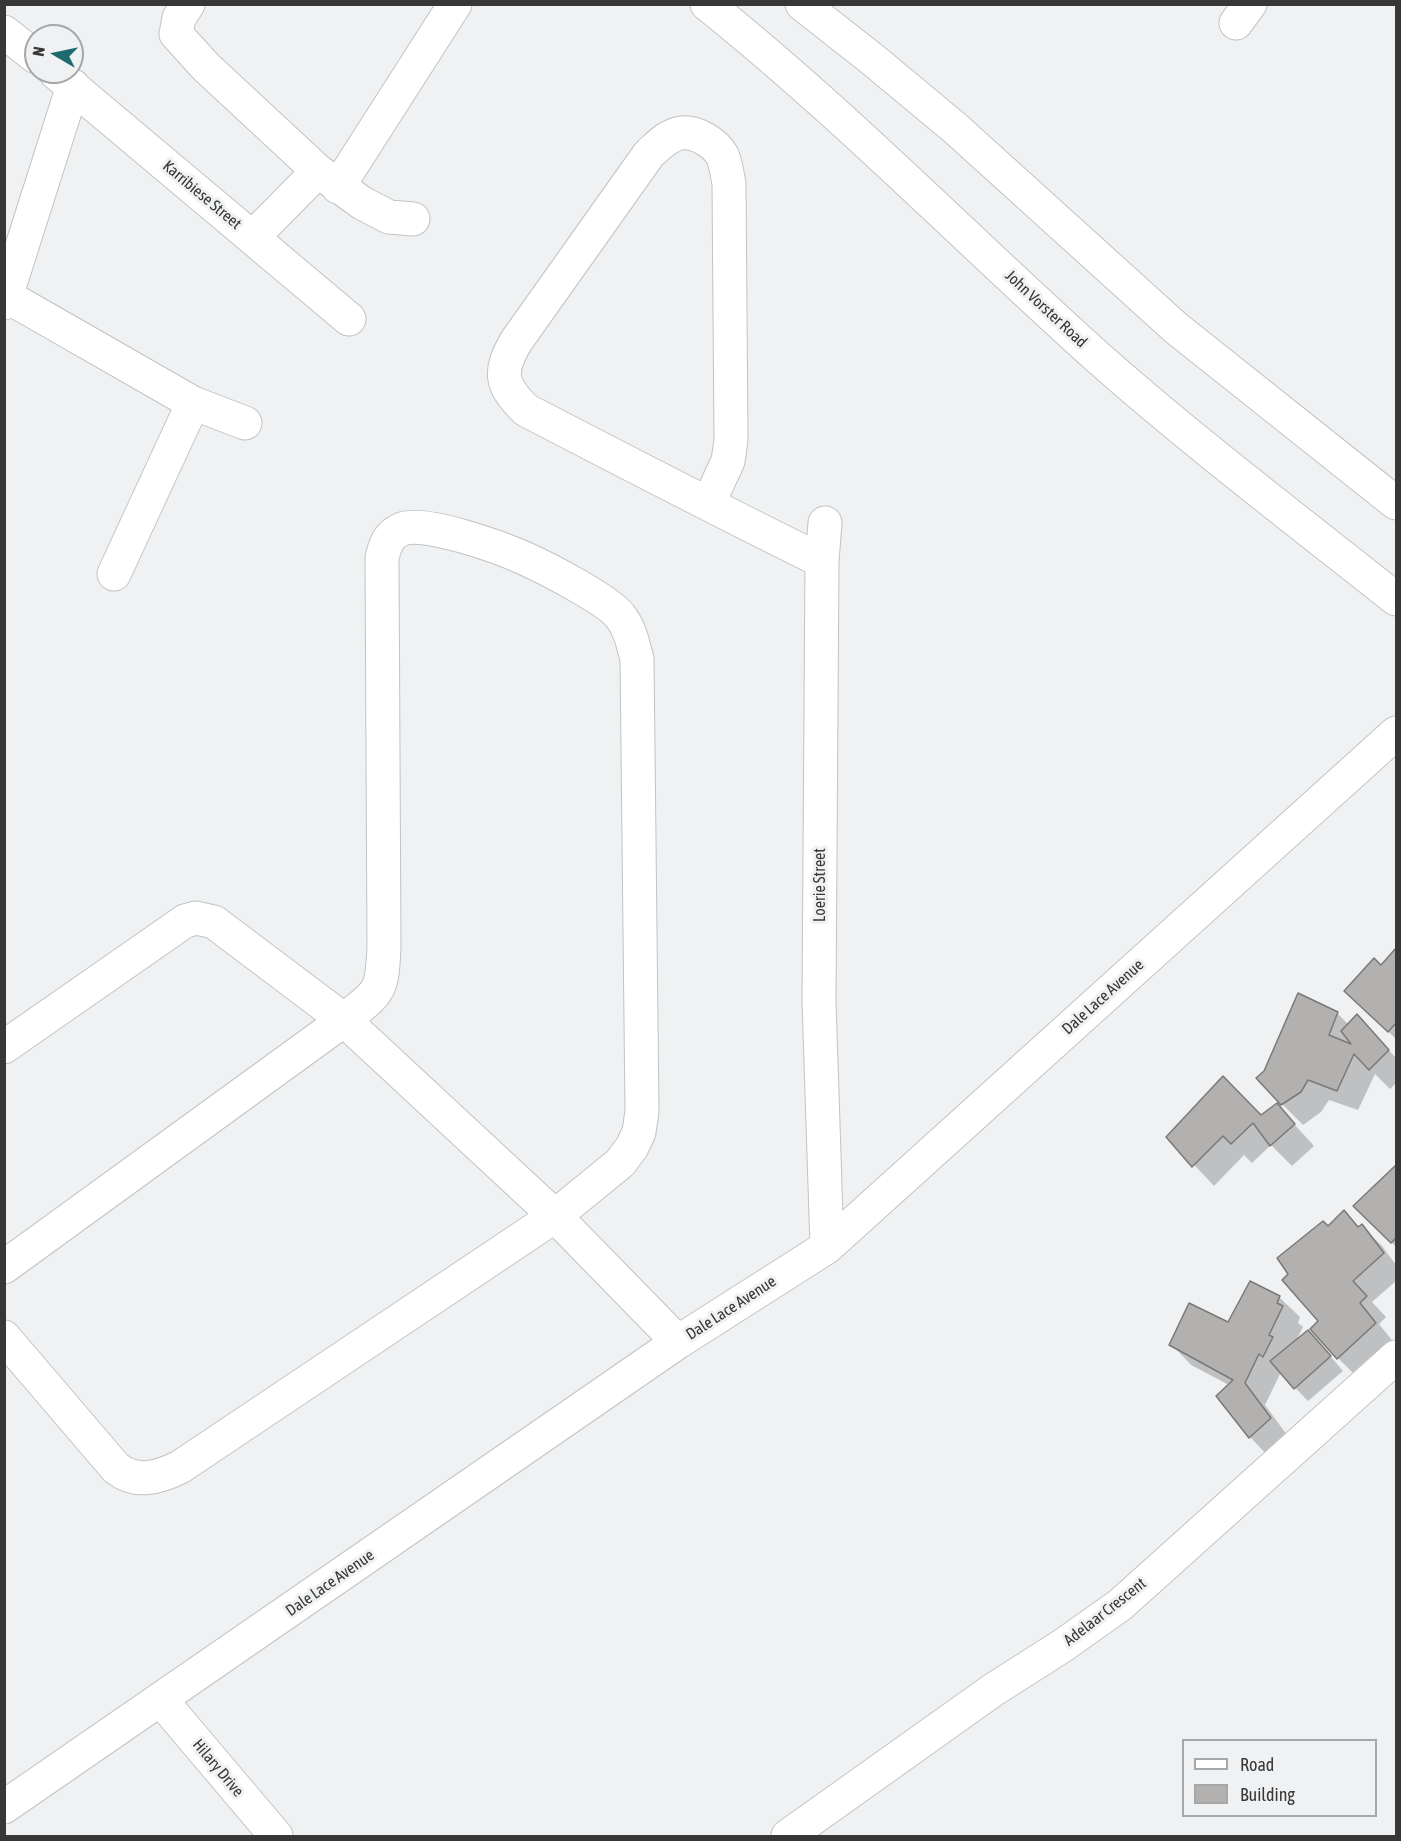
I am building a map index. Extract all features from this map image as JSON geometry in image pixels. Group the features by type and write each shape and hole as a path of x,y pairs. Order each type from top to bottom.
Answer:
{"street":[{"path":"188,4 179,18 176,34 206,67 328,179 362,203 389,217 413,219"},
{"path":"253,237 328,179 455,4"},
{"name":"John Vorster Road","path":"707,4 844,120 1013,279 1149,402 1396,599"},
{"path":"802,4 955,128 1176,328 1256,394 1396,503"},
{"path":"4,32 24,48"},
{"path":"63,84 6,300 193,403 245,423"},
{"name":"Karribiese Street","path":"70,84 349,319"},
{"path":"708,504 728,461 731,440 729,183 722,156 712,144 698,136 681,133 663,141 643,163 517,340 506,358 504,378 509,394 526,410 708,504 822,561"},
{"path":"114,574 193,403"},
{"name":"Loerie Street","path":"825,523 822,561 819,1001 827,1247"},
{"path":"4,1267 344,1020 378,990 382,978 384,947 382,558 385,544 391,536 402,529 420,526 441,530 526,558 606,602 621,616 631,636 637,659 642,1112 639,1131 632,1147 620,1163 555,1216 180,1467 164,1475 126,1476 116,1468 4,1336"},
{"name":"Dale Lace Avenue","path":"4,1807 678,1342 827,1247 1396,733"},
{"path":"4,1047 185,921 196,918 214,922 344,1020 555,1216 678,1342"},
{"name":"Adelaar Crescent","path":"788,1836 993,1690 1062,1646 1120,1605 1396,1357"},
{"name":"Hilary Drive","path":"161,1700 276,1836"}],"building":[{"path":"1396,948 1396,1023 1388,1032 1344,991 1374,958 1381,965"},
{"path":"1298,993 1338,1012 1329,1035 1351,1044 1341,1031 1357,1014 1389,1050 1369,1070 1354,1054 1337,1091 1308,1080 1301,1092 1281,1105 1256,1078 1264,1071"},
{"path":"1223,1076 1261,1115 1277,1103 1295,1124 1270,1146 1253,1123 1231,1144 1223,1136 1192,1167 1166,1137"},
{"path":"1396,1165 1396,1238 1391,1243 1353,1206"},
{"path":"1344,1210 1358,1227 1362,1224 1384,1253 1353,1281 1367,1296 1360,1303 1376,1323 1337,1359 1310,1329 1318,1321 1282,1280 1288,1274 1277,1258 1323,1221 1328,1226"},
{"path":"1250,1281 1280,1296 1277,1303 1283,1306 1269,1335 1273,1337 1263,1357 1259,1354 1245,1383 1271,1418 1249,1438 1216,1396 1233,1380 1169,1345 1189,1303 1228,1322"},
{"path":"1308,1330 1331,1356 1294,1389 1270,1361"}]}
